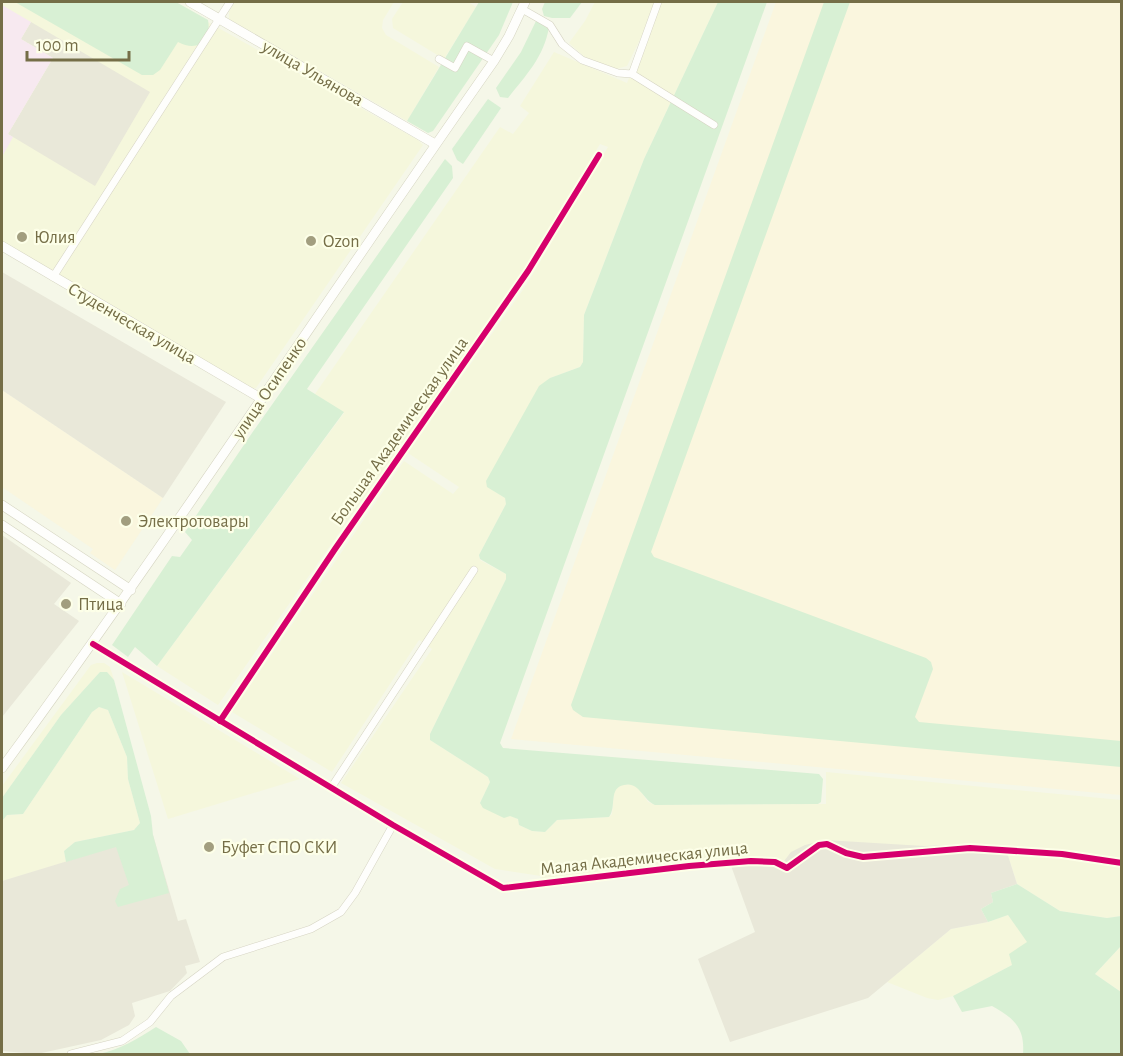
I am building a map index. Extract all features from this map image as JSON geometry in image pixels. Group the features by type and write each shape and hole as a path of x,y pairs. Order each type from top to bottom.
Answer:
{"main road":[{"name":"улица Ульянова","path":"189,2 435,144"},
{"name":"улица Осипенко","path":"2,768 121,604 435,144 495,61 523,5"},
{"name":"Студенческая улица","path":"2,246 262,399"},
{"path":"2,505 130,590"},
{"path":"2,525 121,604"}],"street":[{"path":"53,277 230,2"},
{"path":"632,74 658,2"},
{"path":"523,5 550,25 562,44 582,60 618,73 632,74 714,125"},
{"path":"439,59 455,68 467,46 495,61"},
{"name":"Большая Академическая улица","path":"220,721 341,540 528,271 599,155"},
{"path":"331,788 474,570"},
{"path":"71,1054 122,1041 150,1022 171,996 223,957 311,929 341,912 355,893 393,825 93,644"},
{"name":"Малая Академическая улица","path":"393,825 503,888 751,861 774,862 787,868 819,845 827,844 846,853 863,857 970,848 1062,854 1122,863"}],"shaded area":[{"path":"2,2 172,2 418,140 423,145 256,388 249,388 2,242"},
{"path":"15,2 176,2 208,20 209,28 202,43 191,46 178,42 160,70 153,75 142,75"},
{"path":"235,2 394,2 383,20 382,28 386,35 439,67 407,121 229,19 229,12"},
{"path":"403,2 468,2 476,7 444,59 393,28 392,19"},
{"path":"479,2 513,2 499,35 433,131 428,133 407,121"},
{"path":"545,2 582,2 570,18 552,18 544,16 542,9"},
{"path":"595,2 655,2 627,66 616,69 585,57 569,43"},
{"path":"661,2 718,2 644,159 584,315 583,362 580,367 550,378 488,487 505,498 506,504 479,555 480,560 506,574 506,579 430,734 430,740 488,777 490,782 480,803 518,819 519,825 532,831 545,832 557,820 609,817 612,814 614,791 620,785 630,784 637,786 648,802 655,805 826,804 826,772 1121,800 1121,916 1107,918 1060,911 1017,884 1005,846 968,844 924,846 781,865 758,863 543,882 541,876 495,869 341,783 432,649 419,640 332,772 232,712 404,461 453,494 459,487 408,453 527,284 608,147 600,144 525,269 218,705 157,666 344,413 315,394 500,127 513,134 529,113 520,106 554,52 627,83"},
{"path":"718,2 767,2 500,743 503,748 819,774 823,779 821,802 818,804 655,805 637,788 624,785 619,787 614,794 609,817 557,820 545,832 532,831 519,825 518,819 510,816 504,818 483,808 480,803 490,782 488,777 430,740 430,734 506,579 506,574 480,559 479,555 506,504 505,498 487,487 486,481 539,386 550,378 580,367 583,362 584,315 644,159"},
{"path":"776,2 1121,2 1121,795 511,739"},
{"path":"824,2 850,2 651,552 654,557 926,658 931,662 933,669 915,717 919,722 1121,741 1121,767 583,717 573,710 571,705"},
{"path":"2,5 31,22 21,39 53,58 8,134 13,137 2,157"},
{"path":"536,21 549,27 539,57 508,98 500,97 496,88 521,52"},
{"path":"31,22 150,92 95,186 8,134 53,58 21,39"},
{"path":"488,99 501,108 463,164 457,160 452,149"},
{"path":"445,159 452,166 453,178 307,389 344,412 157,666 135,647 128,657 112,645 172,556 180,557 192,540 185,532"},
{"path":"2,272 226,402 163,498 2,390"},
{"path":"2,390 163,498 115,570 90,553 93,549 2,487"},
{"path":"2,535 71,583 54,604 79,621 2,717"},
{"path":"104,663 110,667 114,680 107,672 100,672 61,715 2,798 2,786 91,665"},
{"path":"100,672 107,672 114,680 151,816 153,835 169,893 118,907 115,901 120,889 129,885 116,847 66,862 64,851 75,842 134,830 140,823 128,779 127,757 108,710 99,707 92,712 23,814 7,815 2,821 2,798 61,715"},
{"path":"122,672 300,779 168,819"},
{"path":"99,707 108,710 127,757 128,779 140,823 134,830 75,842 64,851 66,862 2,881 2,821 7,815 23,814 92,712"},
{"path":"153,835 178,921 186,919 200,962 185,966 187,973 170,991 132,1003 135,1016 129,1025 101,1040 37,1054 2,1051 2,881"},
{"path":"825,840 924,846 968,844 1005,846 1017,884 991,893 993,902 981,909 988,922 951,929 868,998 730,1042 698,959 755,932 730,863 781,865 791,852 805,845"},
{"path":"1017,884 1060,911 1107,918 1121,916 1121,946 1095,974 1121,992 1121,1054 1023,1054 1020,1031 1006,1015 992,1006 962,1012 953,996 1012,965 1009,954 1027,942 1008,915 988,922 981,909 993,902 991,893"},
{"path":"1008,915 1028,942 1012,965 953,996 938,1000 887,982 951,929 988,922"},
{"path":"1121,946 1121,992 1095,974"},
{"path":"156,1027 181,1041 190,1054 98,1054 121,1047"}],"cycle path":[{"path":"220,721 335,549 528,271 599,155"},
{"path":"93,644 393,825 503,888 751,861 775,862 787,868 819,845 827,844 846,853 863,857 970,848 1062,854 1122,863"}],"place":[{"name":"Юлия","path":"22,237"},
{"name":"Ozon","path":"311,241"},
{"name":"Электротовары","path":"126,521"},
{"name":"Птица","path":"66,604"},
{"name":"Буфет СПО СКИ","path":"209,847"}]}
